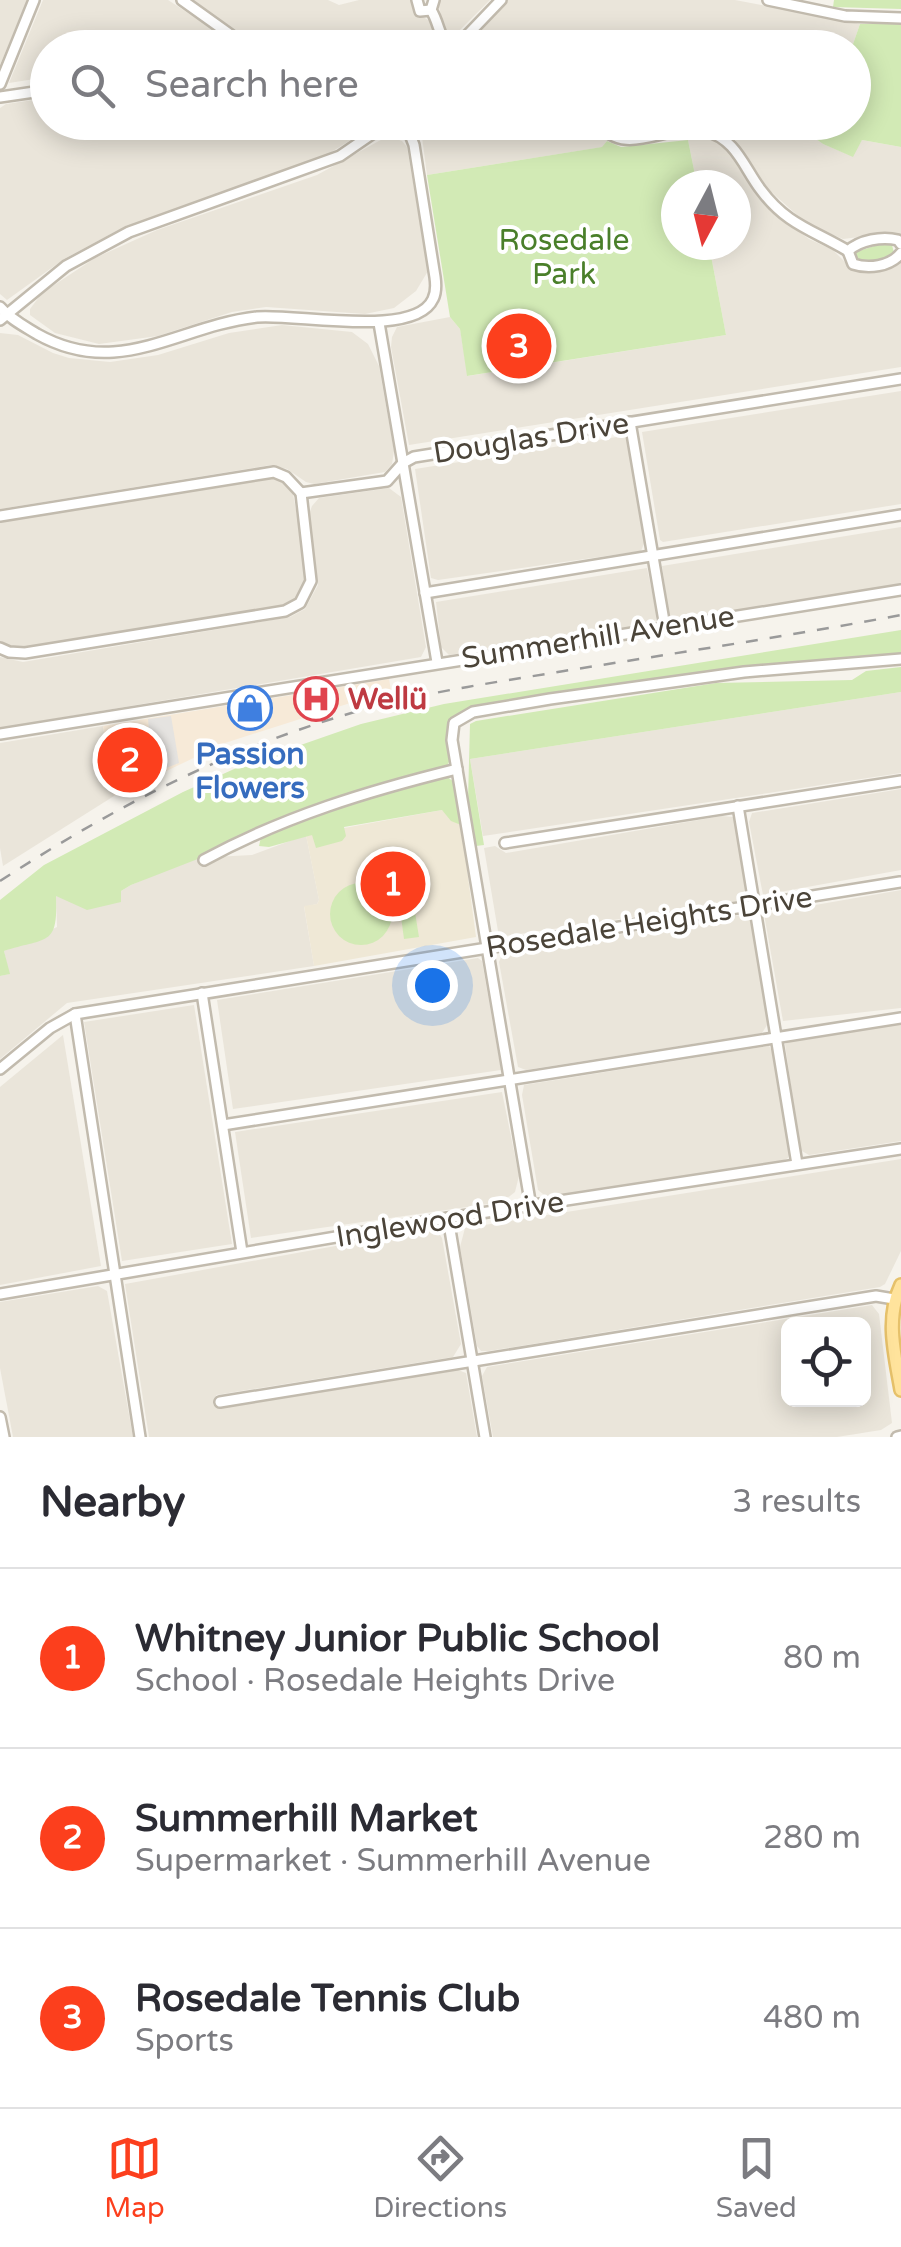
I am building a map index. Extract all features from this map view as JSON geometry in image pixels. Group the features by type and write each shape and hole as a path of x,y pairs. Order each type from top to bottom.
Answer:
{"main road":[{"path":"901,1285 894,1299 892,1336 901,1390"}],"street":[{"path":"0,84 34,0"},
{"path":"182,0 224,30"},
{"path":"417,0 420,11 433,5 440,30"},
{"path":"470,30 501,0"},
{"path":"768,0 846,16 901,18"},
{"path":"0,97 30,93"},
{"path":"362,140 340,156 103,244 2,314 62,346 97,353 150,348 215,326 264,316 379,323 424,309 434,298 436,288 412,140"},
{"path":"722,140 732,146 778,210 800,228 848,251 852,264 892,262 901,253"},
{"path":"848,251 855,245 886,238 901,244"},
{"path":"379,323 436,662"},
{"name":"Douglas Drive","path":"301,492 386,480 414,456 901,379"},
{"path":"630,422 665,627"},
{"path":"0,516 274,472 286,476 301,492 311,581 300,603 284,611 25,653 0,648"},
{"path":"425,592 901,516"},
{"name":"Summerhill Avenue","path":"0,734 901,590"},
{"path":"531,1207 457,769 454,723 473,712 569,696 744,672 901,660"},
{"path":"204,860 251,835 360,793 457,769"},
{"path":"504,843 901,781"},
{"path":"738,806 797,1164"},
{"name":"Rosedale Heights Drive","path":"0,1069 62,1018 75,1014 900,882"},
{"path":"202,994 242,1252"},
{"path":"75,1014 140,1437"},
{"path":"222,1125 901,1018"},
{"name":"Inglewood Drive","path":"0,1294 448,1218 901,1148"},
{"path":"448,1218 485,1437"},
{"path":"220,1402 876,1296 894,1299"},
{"path":"0,1421 4,1437"}],"shaded area":[{"path":"0,0 27,0 0,65"},
{"path":"43,0 168,0 214,30 31,30"},
{"path":"191,0 328,0 339,5 359,0 413,0 415,12 433,23 435,30 236,30"},
{"path":"437,0 490,0 460,30 445,30"},
{"path":"508,0 735,0 860,24 858,30 480,30"},
{"path":"30,32 30,80 9,83"},
{"path":"30,100 30,140 351,140 325,156 118,230 64,259 7,300 0,294 0,108"},
{"path":"381,140 399,140 407,147 428,271 416,291 394,308 365,314 266,307 232,312 158,336 99,344 55,333 30,315 42,293 95,258 157,230 317,175"},
{"path":"422,140 607,141 603,147 427,175"},
{"path":"688,140 713,140 730,153 742,170 694,170"},
{"path":"735,140 818,140 852,156 862,140 901,147 901,236 892,233 843,239 807,224 768,189"},
{"path":"751,182 772,212 809,239 833,250 850,267 892,267 901,260 901,367 409,445 391,347 397,327 450,317 460,329 468,376 726,335 712,260 751,260"},
{"path":"282,325 352,332 368,344 379,366 394,451 392,464 385,472 314,484 271,465 0,509 0,333 18,335 69,358 110,362 158,355 229,333"},
{"path":"901,391 901,504 660,540 642,432"},
{"path":"623,436 627,439 645,541 641,551 431,578 415,469"},
{"path":"274,477 292,488 304,555 307,582 295,602 34,647 15,649 0,642 0,521"},
{"path":"389,488 401,497 426,647 421,657 0,728 0,657 23,662 290,617 305,609 318,585 309,514 312,506 319,498"},
{"path":"901,527 901,584 680,621 669,615 662,566"},
{"path":"647,568 657,616 654,624 449,655 441,647 436,602"},
{"path":"389,679 391,690 225,743 114,796 103,726"},
{"path":"901,692 901,773 483,836 470,759"},
{"path":"171,716 179,763 153,773 148,719"},
{"path":"103,726 114,796 3,866 0,743"},
{"path":"901,789 901,870 763,895 749,822 752,813"},
{"path":"442,810 461,825 476,937 314,966 304,906 319,900 306,835"},
{"path":"733,817 735,823 746,889 739,901 499,937 484,848 495,846 506,853"},
{"path":"306,835 319,900 304,907 314,966 67,1003 0,1059 0,976 9,974 4,951 57,927 56,896 121,902 121,891 131,885 195,858 252,855"},
{"path":"901,890 901,1008 783,1021 764,914"},
{"path":"742,915 752,921 769,1022 762,1033 526,1070 518,1067 499,962 503,953"},
{"path":"478,958 482,961 501,1070 233,1109 217,1000"},
{"path":"194,1005 232,1244 122,1261 84,1022"},
{"path":"901,1023 901,1141 809,1155 800,1150 785,1044"},
{"path":"63,1035 101,1266 0,1285 0,1087"},
{"path":"769,1046 774,1054 790,1150 788,1158 548,1198 538,1190 522,1095 524,1085"},
{"path":"502,1092 519,1176 515,1192 502,1202 251,1238 235,1132"},
{"path":"901,1159 901,1251 880,1287 489,1351 481,1351 477,1346 460,1247 465,1228"},
{"path":"435,1228 442,1238 461,1344 453,1357 216,1395 218,1408 458,1370 466,1373 477,1437 149,1437 125,1284"},
{"path":"98,1286 107,1291 133,1437 13,1437 0,1368 0,1302"},
{"path":"872,1305 879,1314 892,1423 881,1430 837,1437 493,1437 482,1376 487,1367 781,1320 781,1407 871,1407 871,1317 797,1317"}],"green space":[{"path":"834,0 901,0 901,9 833,7"},
{"path":"860,24 901,24 901,147 862,140 871,140 871,30 858,30"},
{"name":"Rosedale Park","path":"688,140 694,170 661,170 661,260 712,260 726,335 467,376 460,329 450,317 427,175 602,147 607,141 621,147"},
{"path":"818,140 862,140 853,157"},
{"path":"880,244 892,245 894,253 882,261 855,259 856,252"},
{"path":"901,630 901,654 733,667 460,713 451,728 447,766 367,788 280,819 208,855 131,885 121,891 121,902 87,910 56,896 52,932 40,941 4,951 10,974 0,976 0,900 44,865 243,765 361,724 444,704"},
{"path":"901,667 901,692 470,759 484,845 476,846 468,800 470,724 476,721 716,683 852,680 866,671"},
{"path":"446,776 454,782 461,825 451,821 442,810 344,827 346,836 342,841 316,848 312,835 269,847 259,846 261,837 375,794"},
{"path":"413,873 415,886 411,888 419,937 404,939 396,880 407,879"},
{"path":"361,883 383,892 392,914 383,936 361,945 339,936 330,914 339,892"}],"railway":[{"path":"0,881 83,830 168,785 255,746 348,714 455,689 901,615"}],"place":[{"name":"Rosedale Tennis Club","path":"519,346"},
{"name":"Wellü","path":"316,699"},
{"name":"Passion Flowers","path":"250,708"},
{"name":"Summerhill Market","path":"130,760"},
{"name":"Whitney Junior Public School","path":"393,884"}]}
